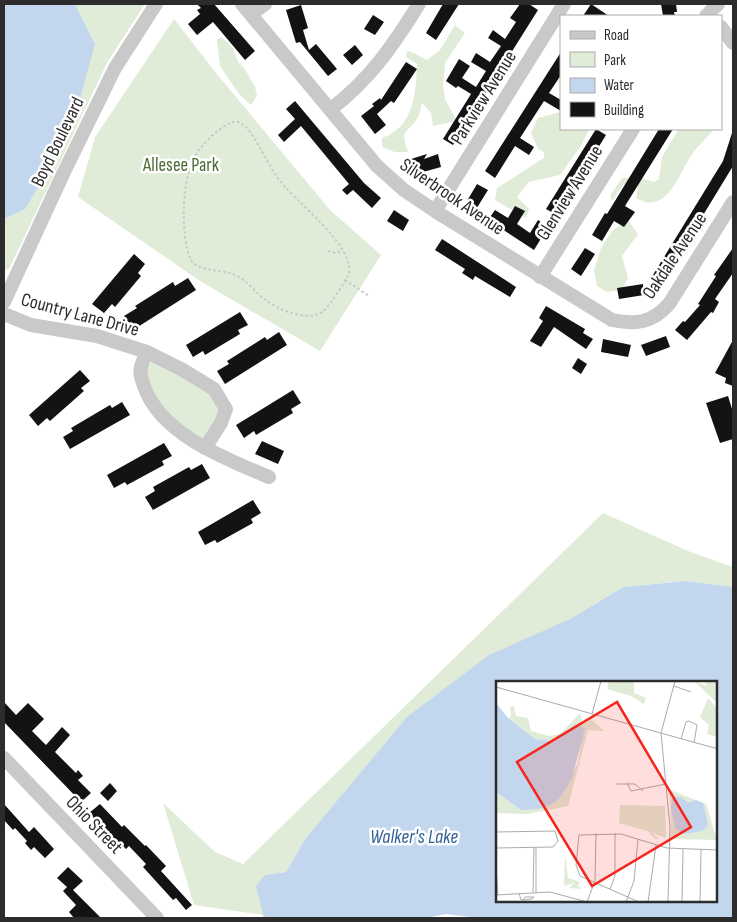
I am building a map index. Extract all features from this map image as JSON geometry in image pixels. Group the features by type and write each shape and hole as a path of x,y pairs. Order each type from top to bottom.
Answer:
{"street":[{"name":"Boyd Boulevard","path":"4,302 63,174 115,68 156,4"},
{"path":"247,9 265,4"},
{"path":"330,110 350,94 374,70 389,51 419,4"},
{"name":"Parkview Avenue","path":"435,211 564,4"},
{"name":"Silverbrook Avenue","path":"247,9 377,166 390,179 435,211 612,320 624,323 640,323"},
{"path":"722,28 733,43"},
{"name":"Glenview Avenue","path":"540,277 632,130"},
{"name":"Oakdale Avenue","path":"640,323 660,314 669,304 733,202"},
{"name":"Country Lane Drive","path":"4,314 31,325 97,336 147,352 183,370 214,389 226,409 221,423 205,448"},
{"name":"Country Lane Drive","path":"147,352 140,367 141,378 147,395 166,419 188,438 205,448 269,477"},
{"name":"Ohio Street","path":"4,758 157,918"}],"path":[{"path":"239,122 252,134 278,179 326,229 343,251 350,267 345,280 322,312 311,317 277,308 237,276 197,266 192,261 186,243 184,215 188,179 194,158 206,142 225,125 239,122"},
{"path":"328,251 335,253 343,251"},
{"path":"345,280 369,296"}],"green space":[{"path":"75,4 145,4 108,61 9,269 4,270 4,219 25,208 95,44"},
{"name":"Allesee Park","path":"174,19 216,73 330,210 381,255 320,351 200,281 78,197 95,137"},
{"path":"455,25 465,33 445,63 443,86 445,99 457,121 433,126 431,113 422,103 416,121 405,134 405,144 408,152 395,152 382,147 382,138 393,133 407,117 414,97 417,64 406,57 407,51 427,60 440,50"},
{"path":"222,37 233,48 238,62 245,69 255,87 257,96 251,105 239,94 220,66 217,40"},
{"path":"560,112 560,130 589,130 581,146 560,175 529,182 517,197 529,209 526,218 495,200 497,188 544,158 544,152 538,149 531,133 538,118"},
{"path":"678,130 713,130 693,152 676,182 664,198 656,202 647,202 636,198 638,187 633,182 623,185 613,200 611,199 611,194 622,178 636,177 654,182 659,179 662,157"},
{"path":"628,220 638,234 622,256 628,278 621,290 607,292 597,286 594,270 601,248 612,231"},
{"path":"152,362 194,382 213,397 218,406 219,415 215,424 204,438 198,438 167,415 157,404 145,371 147,365"},
{"path":"603,513 688,551 733,567 733,587 686,581 623,587 408,717 305,839 286,872 265,875 263,915 194,905 163,803 215,852 243,864"}],"water":[{"path":"4,4 75,4 95,44 78,106 51,166 25,209 4,219"},
{"name":"Walker's Lake","path":"686,581 733,587 733,918 478,918 446,914 425,918 267,918 263,915 256,886 265,875 286,872 305,839 407,717 489,655 570,619 623,587"}],"building":[{"path":"197,4 214,4 255,51 245,60 213,22 197,35 188,24 200,14 197,10 201,8"},
{"path":"443,4 459,4 436,40 426,33"},
{"path":"520,4 529,4 538,10 453,145 443,139 471,94 458,86 456,88 446,81 459,59 470,66 462,78 476,87 486,71 471,62 476,53 490,62 501,46 488,38 493,30 505,39 516,22 510,18"},
{"path":"591,4 608,15 584,15"},
{"path":"661,4 676,4 677,12 674,12 675,15 663,15"},
{"path":"301,5 308,28 303,30 309,50 316,44 337,69 328,76 300,42 296,43 286,10"},
{"path":"373,15 384,22 375,35 364,29"},
{"path":"355,45 363,55 352,65 343,55"},
{"path":"560,54 560,76 549,93 560,99 560,110 544,101 520,138 534,147 529,155 515,146 495,178 485,171"},
{"path":"406,62 417,69 394,103 391,101 377,114 386,125 375,134 361,116 374,106 372,104 380,98 381,100"},
{"path":"295,101 364,183 381,198 372,208 353,190 347,195 342,190 349,184 301,126 284,142 278,135 295,119 286,109"},
{"path":"595,130 606,135 557,215 546,209"},
{"path":"658,130 672,130 625,206 635,212 624,227 614,221 602,241 592,235 605,213 607,214"},
{"path":"732,133 733,166 663,281 653,275 723,161"},
{"path":"427,154 424,159 438,154 441,167 416,174 411,159"},
{"path":"477,184 488,190 475,211 464,206"},
{"path":"515,206 525,211 517,224 530,233 538,220 548,227 534,250 488,220 495,210 508,218"},
{"path":"394,210 409,220 403,231 387,221"},
{"path":"442,239 516,287 510,297 475,276 473,280 462,273 465,269 435,250"},
{"path":"585,248 595,254 581,276 571,269"},
{"path":"733,248 733,273 715,299 719,302 713,313 711,312 687,340 675,330 700,305 698,304 716,276 714,275"},
{"path":"134,254 145,264 138,273 141,276 115,307 112,304 104,313 92,304"},
{"path":"188,278 196,290 133,330 124,316 137,308 135,306 173,282 175,286"},
{"path":"643,284 644,295 619,299 617,288"},
{"path":"546,306 585,329 583,333 593,339 586,349 554,327 541,347 530,341 543,321 539,318"},
{"path":"240,312 248,325 238,330 240,334 205,355 203,351 193,357 186,345"},
{"path":"279,332 287,345 225,384 217,371 229,364 227,361 265,337 267,340"},
{"path":"666,336 670,347 646,356 641,345"},
{"path":"603,339 631,345 628,357 601,352"},
{"path":"733,340 733,386 725,383 726,378 715,373"},
{"path":"578,358 587,364 581,374 572,368"},
{"path":"80,370 90,381 81,388 84,391 50,421 47,418 38,426 29,415"},
{"path":"293,390 301,403 291,409 293,413 256,435 254,431 244,438 236,425"},
{"path":"728,396 733,412 733,439 720,443 706,403"},
{"path":"122,402 130,415 70,449 63,437 73,431 71,428 110,405 112,408"},
{"path":"262,441 284,451 278,464 255,454"},
{"path":"164,443 172,456 162,461 164,465 127,485 125,482 114,488 107,475"},
{"path":"202,464 210,478 153,510 145,497 155,491 153,487 189,467 191,470"},
{"path":"253,500 261,513 251,519 253,523 217,543 215,540 205,545 198,532"},
{"path":"4,702 16,715 28,703 44,719 32,731 46,745 62,727 70,735 55,752 76,773 78,770 83,776 78,780 91,793 81,802 4,722"},
{"path":"110,783 117,791 108,801 100,793"},
{"path":"4,804 29,832 34,827 54,849 45,858 34,847 31,850 25,843 27,841 15,828 13,830 4,820"},
{"path":"100,804 122,827 124,825 166,866 161,871 192,905 186,910 176,898 173,900 143,867 146,864 129,846 126,849 120,843 113,849 106,842 112,837 89,813"},
{"path":"68,867 83,881 73,890 101,918 74,918 69,912 76,905 63,891 67,887 57,878"}]}
